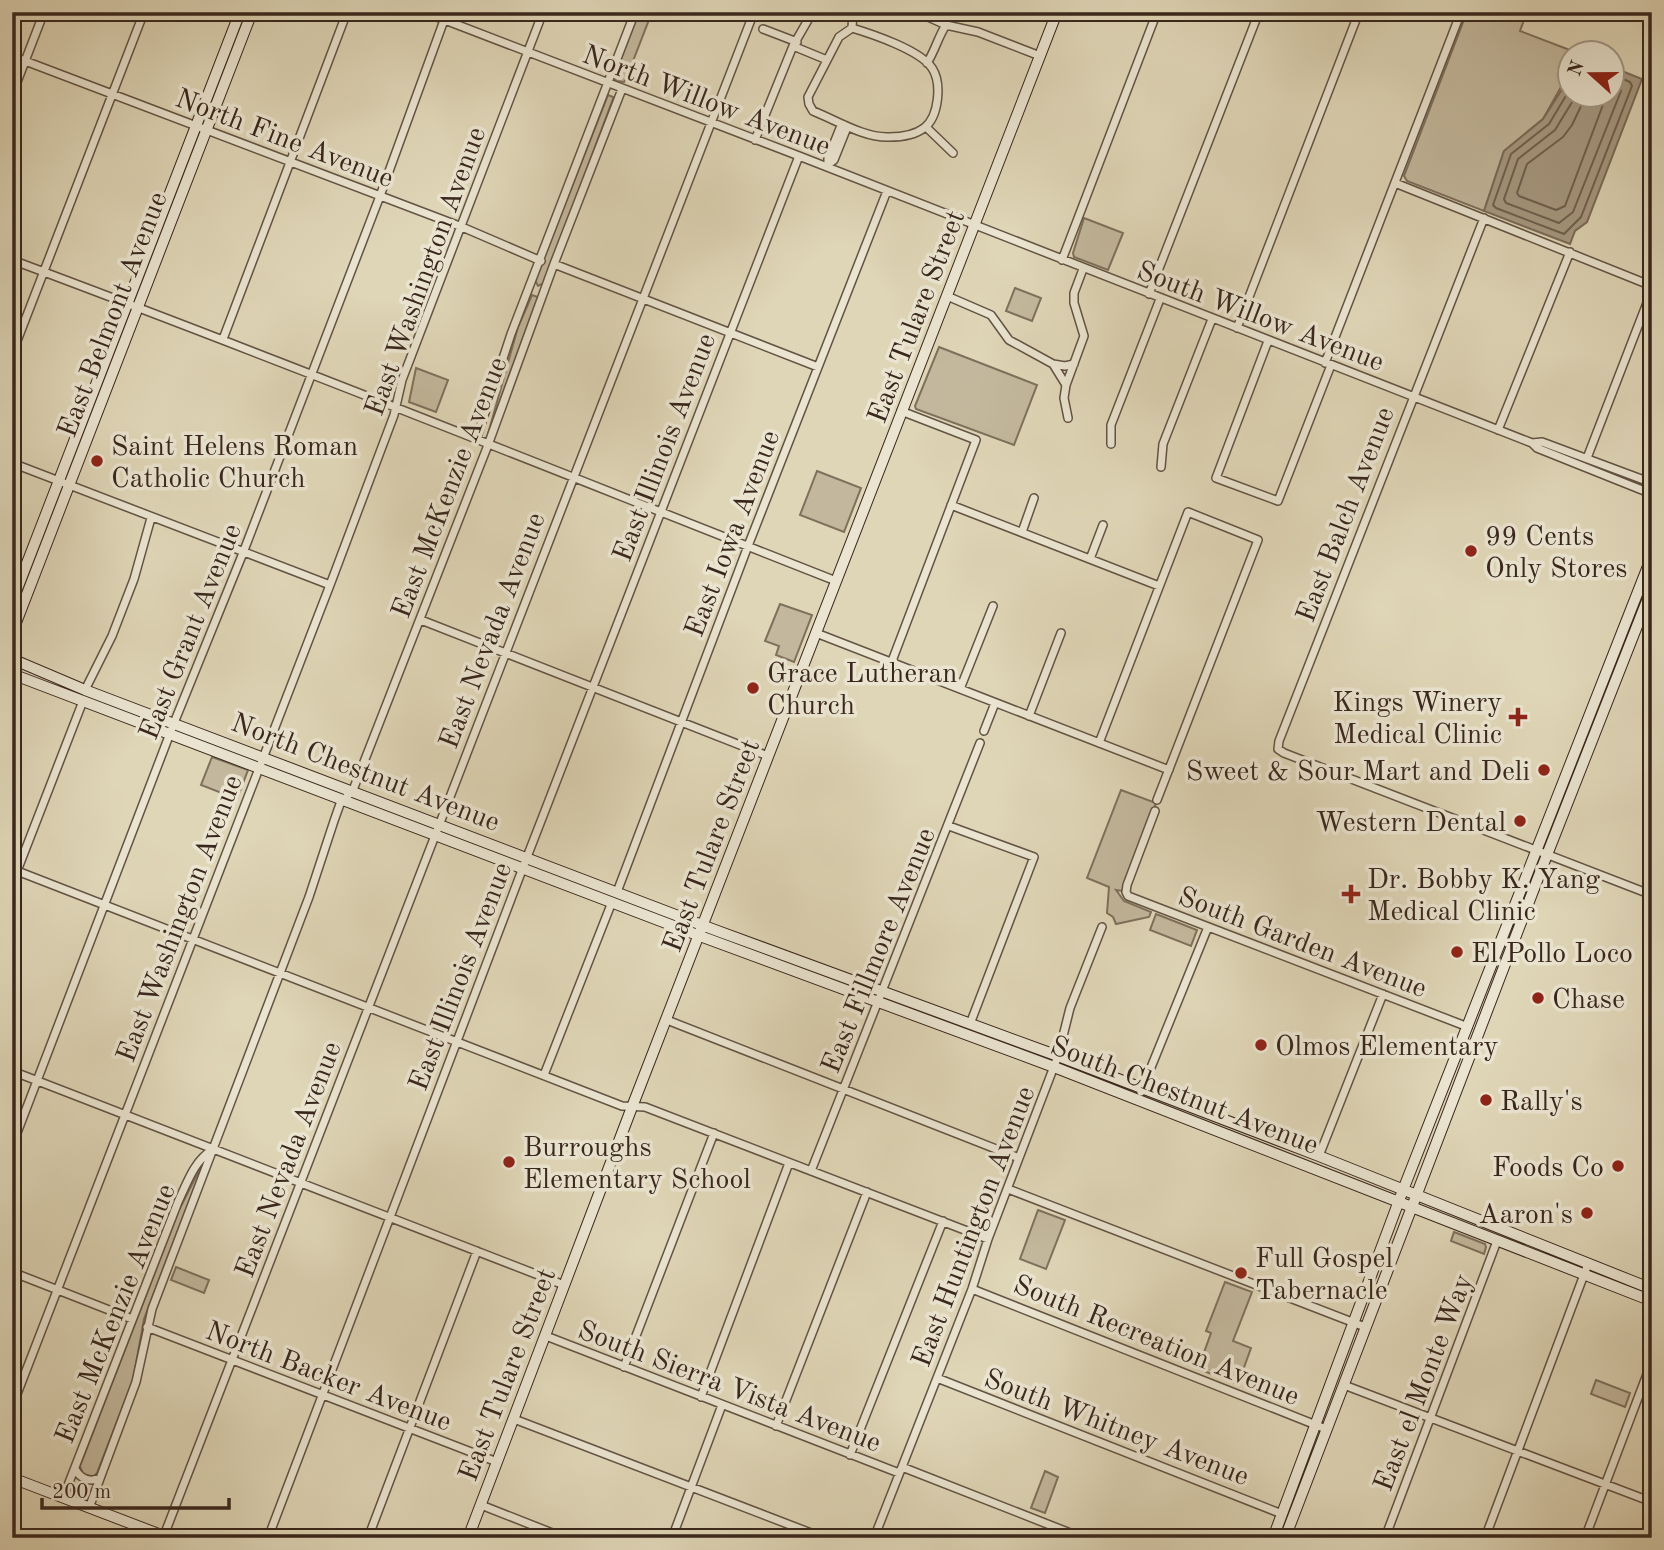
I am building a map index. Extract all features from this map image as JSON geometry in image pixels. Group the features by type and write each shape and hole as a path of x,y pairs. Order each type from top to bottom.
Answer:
{"main road":[{"name":"East Belmont Avenue","path":"12,602 240,12"},
{"name":"East Belmont Avenue","path":"12,633 252,12"},
{"name":"East Tulare Street","path":"468,1538 632,1107 1057,12"},
{"path":"1285,1538 1353,1322 1652,556"},
{"path":"1273,1538 1321,1427 1344,1385 1652,588"},
{"name":"North Chestnut Avenue","path":"12,659 85,690 527,857 699,936"},
{"name":"North Chestnut Avenue","path":"12,674 568,885 581,885 704,925"},
{"name":"South Chestnut Avenue","path":"704,925 1054,1067 1652,1301"},
{"name":"South Chestnut Avenue","path":"699,936 970,1024 1058,1056 1403,1189 1652,1289"},
{"path":"1227,1134 1231,1122"},
{"path":"1497,1241 1508,1240 1540,1251 1549,1248"},
{"path":"12,1478 165,1537"}],"street":[{"path":"12,95 44,12"},
{"path":"12,354 144,12"},
{"path":"223,339 347,12"},
{"name":"North Willow Avenue","path":"424,12 446,16 527,53 755,140 829,165 975,225"},
{"name":"East Washington Avenue","path":"12,1407 330,585 395,408 402,380 543,12"},
{"name":"East McKenzie Avenue","path":"475,440 529,288 635,12"},
{"name":"East Nevada Avenue","path":"165,1537 754,12"},
{"path":"852,28 853,12"},
{"path":"917,12 1040,56"},
{"path":"1062,260 1157,12"},
{"path":"1149,294 1259,12"},
{"path":"1237,328 1359,12"},
{"path":"1268,341 1216,478 1240,490 1278,501 1461,12"},
{"path":"755,140 795,44 812,13"},
{"name":"East Grant Avenue","path":"12,1146 170,733 243,553 446,16"},
{"path":"927,63 935,52 940,33 946,24"},
{"path":"852,28 899,47 934,69 938,90 935,111 926,127 912,135 887,138 870,135 813,111 808,97 839,37 852,28"},
{"path":"763,29 827,60"},
{"name":"North Fine Avenue","path":"12,56 462,227 541,261"},
{"name":"East McKenzie Avenue","path":"89,1508 136,1382 152,1309 309,897 334,821 345,799 353,790 421,620 622,89"},
{"path":"926,127 953,153"},
{"name":"East Illinois Avenue","path":"268,1538 522,868 799,156"},
{"path":"1395,183 1570,252 1652,288 1587,458"},
{"name":"East Iowa Avenue","path":"544,1075 887,191"},
{"name":"East Balch Avenue","path":"1484,218 1412,396 1278,748 1284,753 1536,850"},
{"name":"South Willow Avenue","path":"975,225 1532,443 1542,442 1652,483"},
{"path":"1498,430 1570,252"},
{"path":"12,260 312,373 475,440 836,581"},
{"path":"554,264 818,367"},
{"path":"1068,418 1064,398 1066,386 1084,336 1074,303 1074,293 1083,269"},
{"path":"529,288 545,293"},
{"path":"947,296 991,315 1009,340 1053,364 1066,386"},
{"path":"1111,444 1111,425 1160,299"},
{"path":"1161,467 1163,444 1212,319"},
{"path":"1053,364 1074,364"},
{"path":"892,661 976,440 901,411"},
{"name":"South Willow Avenue","path":"1532,443 1537,449 1652,494"},
{"path":"12,463 330,585"},
{"path":"1022,532 1034,498"},
{"path":"951,505 1159,586"},
{"path":"1099,743 1188,512 1226,525 1258,541 1157,800"},
{"path":"85,690 112,636 134,579 151,518"},
{"path":"1090,559 1103,525"},
{"path":"960,689 993,606"},
{"path":"421,620 768,756"},
{"path":"816,633 1169,770"},
{"path":"1029,716 1061,633"},
{"path":"12,884 15,870 83,701"},
{"path":"984,731 995,703"},
{"name":"East Fillmore Avenue","path":"811,1171 980,743"},
{"name":"South Garden Avenue","path":"1155,811 1126,892 1132,897 1468,1027"},
{"path":"949,826 1034,857 970,1024"},
{"path":"1536,850 1652,895"},
{"path":"15,870 622,1106 645,1107 988,1239"},
{"name":"East Huntington Avenue","path":"874,1538 972,1289 988,1239 1058,1056 1070,1008 1101,927"},
{"path":"1138,1099 1208,927"},
{"path":"1318,1156 1382,994"},
{"path":"667,1020 1019,1158"},
{"path":"12,1072 564,1285"},
{"path":"624,1367 713,1133"},
{"name":"East McKenzie Avenue","path":"63,1498 178,1202 194,1168 203,1156 212,1150"},
{"path":"701,1397 789,1163"},
{"path":"1008,1189 1365,1327"},
{"path":"776,1426 867,1192"},
{"path":"850,1455 943,1221"},
{"name":"East el Monte Way","path":"1385,1538 1497,1241"},
{"path":"368,1538 477,1251"},
{"path":"1485,1538 1520,1451 1588,1264"},
{"path":"12,1272 132,1319"},
{"name":"South Recreation Avenue","path":"972,1289 1321,1427"},
{"name":"North Backer Avenue","path":"147,1327 497,1462"},
{"name":"South Sierra Vista Avenue","path":"546,1336 850,1455 900,1470 1083,1538"},
{"path":"1585,1538 1652,1361"},
{"name":"South Whitney Avenue","path":"937,1378 1282,1514"},
{"name":"South Recreation Avenue","path":"1344,1385 1652,1502"},
{"path":"672,1538 722,1405"},
{"path":"514,1419 824,1538"},
{"path":"75,1469 82,1478 100,1478"},
{"path":"481,1505 565,1538"}],"shaded area":[{"path":"639,12 652,12 626,79 624,82 616,81 614,77"},
{"path":"1467,12 1527,12 1520,31 1556,45 1556,96 1543,119 1504,151 1484,211 1407,181 1404,176"},
{"path":"608,95 613,99 544,283 538,286 535,280"},
{"path":"1084,218 1123,233 1108,270 1074,257"},
{"path":"1015,288 1041,298 1032,321 1006,311"},
{"path":"532,295 538,297 488,434 518,327"},
{"path":"939,347 1037,385 1014,445 916,409"},
{"path":"416,368 448,380 436,412 409,402"},
{"path":"817,471 861,488 844,532 800,515"},
{"path":"780,604 812,615 794,662 776,655 779,646 765,641"},
{"path":"212,757 248,770 237,799 201,785"},
{"path":"1121,790 1156,803 1122,891 1116,890 1124,901 1151,912 1149,917 1116,924 1113,917 1107,913 1109,887 1087,878"},
{"path":"1156,914 1197,930 1191,946 1150,930"},
{"path":"206,1157 144,1319 133,1380 97,1473 93,1477 83,1474 80,1466 179,1210"},
{"path":"1038,1210 1065,1220 1046,1269 1020,1259"},
{"path":"1454,1232 1485,1244 1484,1254 1451,1241"},
{"path":"176,1267 209,1280 204,1293 171,1280"},
{"path":"1225,1282 1252,1292 1233,1341 1251,1348 1238,1384 1198,1369 1211,1333 1206,1331"},
{"path":"1596,1380 1630,1393 1625,1407 1591,1394"},
{"path":"1045,1471 1058,1477 1045,1513 1031,1508"}],"water":[{"path":"1626,73 1642,79 1587,222 1575,231 1570,244 1484,211 1504,151 1543,119 1556,99 1556,108 1626,108"}],"place":[{"name":"Saint Helens Roman Catholic Church","path":"97,461"},
{"name":"99 Cents Only Stores","path":"1471,551"},
{"name":"Grace Lutheran Church","path":"753,688"},
{"name":"Kings Winery Medical Clinic","path":"1518,717"},
{"name":"Sweet & Sour Mart and Deli","path":"1544,770"},
{"name":"Western Dental","path":"1520,821"},
{"name":"Dr. Bobby K. Yang Medical Clinic","path":"1351,894"},
{"name":"El Pollo Loco","path":"1457,952"},
{"name":"Chase","path":"1538,998"},
{"name":"Olmos Elementary","path":"1261,1045"},
{"name":"Rally's","path":"1486,1100"},
{"name":"Burroughs Elementary School","path":"509,1162"},
{"name":"Foods Co","path":"1618,1166"},
{"name":"Aaron's","path":"1587,1213"},
{"name":"Full Gospel Tabernacle","path":"1241,1273"}]}
